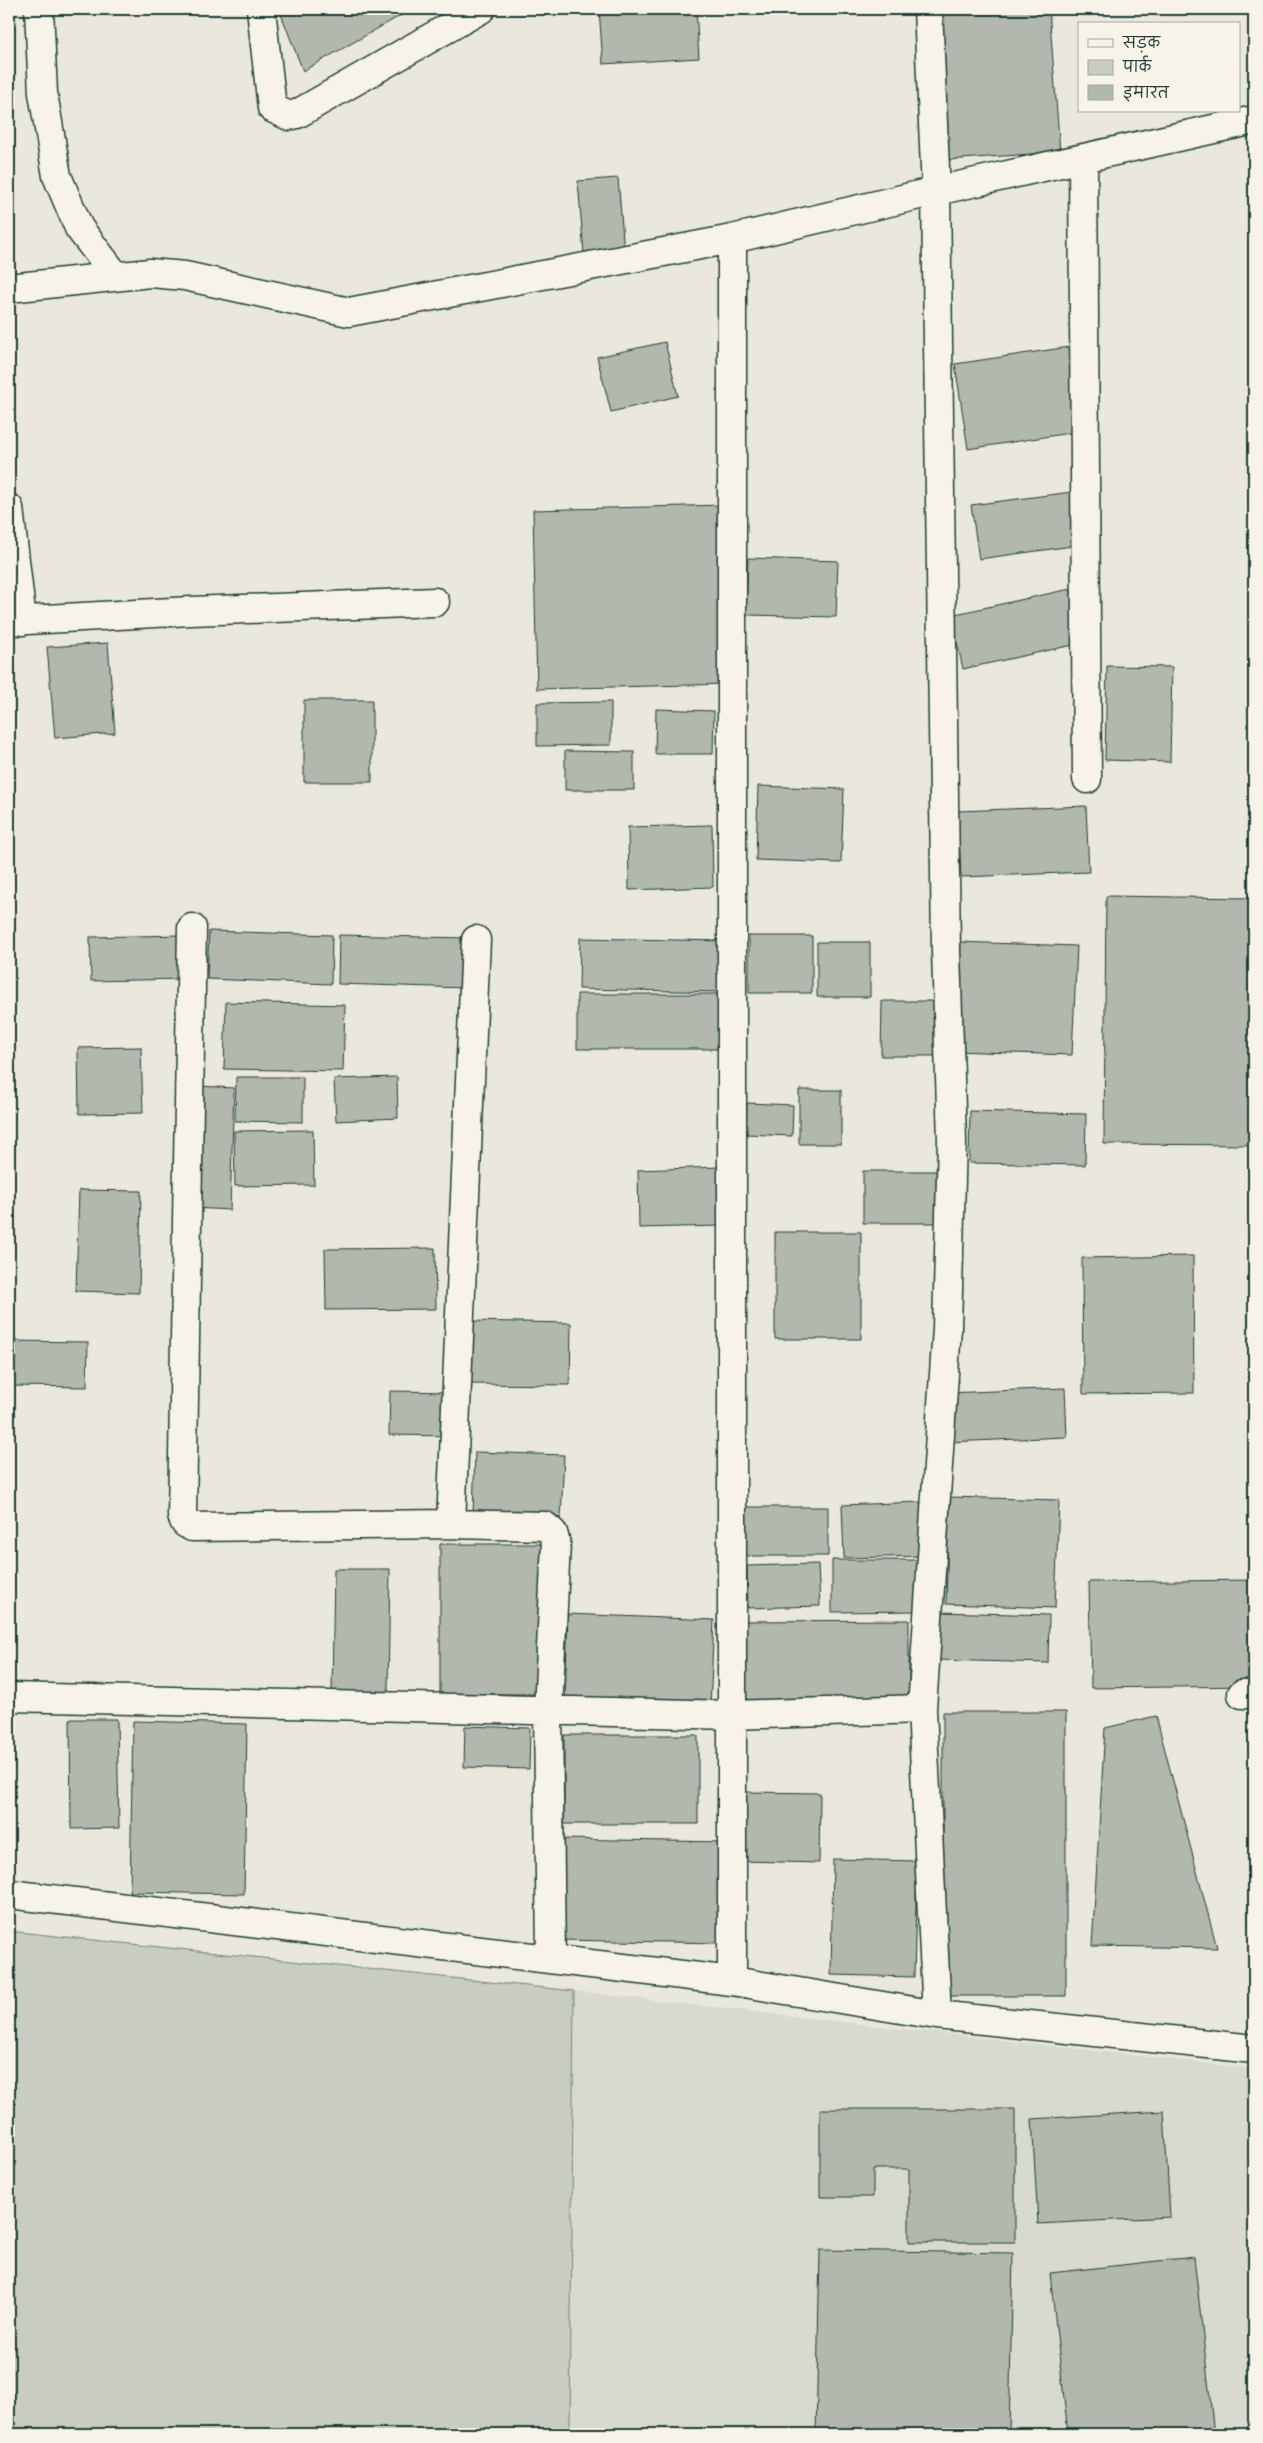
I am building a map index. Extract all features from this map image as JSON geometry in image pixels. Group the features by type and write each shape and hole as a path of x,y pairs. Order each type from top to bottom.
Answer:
{"street":[{"path":"40,9 43,93 57,176 79,228 115,275"},
{"path":"261,9 272,108 289,116 297,114 481,9"},
{"path":"928,9 936,191 945,931 952,1140 947,1328 922,1709 937,2015"},
{"path":"9,288 115,275 150,273 185,276 349,312 732,239 1254,120"},
{"path":"1083,159 1087,779"},
{"path":"732,239 732,1981"},
{"path":"9,508 16,621 191,611 435,602"},
{"path":"192,928 182,1516 185,1523 192,1527 451,1524 545,1526 553,1533 556,1543 548,1710 551,1960"},
{"path":"451,1524 476,940"},
{"path":"9,1697 732,1715 922,1709"},
{"path":"9,1894 732,1981 937,2015 1254,2049"}],"shaded area":[{"path":"574,1991 1254,2069 1254,2434 570,2434"}],"green space":[{"path":"9,1931 574,1991 570,2434 9,2434"}],"building":[{"path":"279,9 412,9 303,71"},
{"path":"599,9 696,9 699,58 603,64"},
{"path":"936,9 1049,9 1060,152 947,160"},
{"path":"618,178 624,251 584,254 578,181"},
{"path":"665,342 678,396 611,412 597,357"},
{"path":"1069,347 1082,431 968,449 955,364"},
{"path":"1072,492 1080,545 979,559 971,505"},
{"path":"724,505 729,684 537,689 533,510"},
{"path":"748,558 838,561 836,617 746,615"},
{"path":"1070,589 1082,643 963,669 951,615"},
{"path":"108,643 115,733 55,738 47,647"},
{"path":"1107,666 1172,667 1170,762 1105,760"},
{"path":"304,700 372,700 372,782 304,782"},
{"path":"611,702 611,745 537,746 537,703"},
{"path":"656,709 714,711 713,754 655,754"},
{"path":"565,751 634,752 634,790 565,790"},
{"path":"758,786 844,789 841,863 756,860"},
{"path":"1086,806 1089,872 961,877 958,811"},
{"path":"712,825 713,887 629,890 628,827"},
{"path":"1106,896 1254,898 1254,1145 1104,1144"},
{"path":"209,931 332,935 331,984 207,979"},
{"path":"182,935 183,979 91,981 90,937"},
{"path":"339,935 466,938 465,988 338,984"},
{"path":"749,936 812,936 812,993 749,993"},
{"path":"580,938 724,941 722,992 579,989"},
{"path":"817,942 870,942 870,997 817,997"},
{"path":"957,942 1077,946 1072,1055 952,1051"},
{"path":"577,994 725,994 725,1049 577,1049"},
{"path":"882,1001 941,1001 940,1056 881,1056"},
{"path":"226,1002 345,1005 343,1071 224,1069"},
{"path":"141,1047 143,1113 79,1114 78,1048"},
{"path":"236,1077 303,1077 303,1122 235,1121"},
{"path":"397,1077 398,1118 336,1121 334,1079"},
{"path":"198,1086 234,1088 230,1210 193,1208"},
{"path":"799,1090 841,1090 841,1144 799,1144"},
{"path":"747,1103 793,1105 792,1136 746,1134"},
{"path":"970,1111 1086,1114 1085,1165 969,1163"},
{"path":"313,1130 314,1185 235,1186 234,1131"},
{"path":"720,1167 721,1226 639,1228 638,1170"},
{"path":"863,1171 947,1171 947,1223 863,1223"},
{"path":"79,1190 141,1191 139,1293 76,1291"},
{"path":"775,1232 861,1232 861,1339 775,1339"},
{"path":"435,1248 436,1309 326,1310 325,1249"},
{"path":"1193,1256 1194,1393 1083,1394 1082,1258"},
{"path":"469,1321 571,1323 570,1385 468,1384"},
{"path":"9,1341 88,1342 87,1387 9,1386"},
{"path":"1065,1388 1067,1437 949,1442 948,1393"},
{"path":"390,1391 452,1392 451,1436 389,1435"},
{"path":"475,1452 564,1455 561,1518 473,1515"},
{"path":"949,1497 1059,1500 1055,1608 946,1604"},
{"path":"921,1502 923,1556 844,1558 842,1505"},
{"path":"745,1507 828,1507 828,1556 745,1556"},
{"path":"440,1544 545,1544 545,1694 440,1694"},
{"path":"832,1560 918,1560 918,1611 832,1612"},
{"path":"818,1564 820,1606 748,1608 747,1566"},
{"path":"334,1569 390,1569 388,1692 332,1691"},
{"path":"1254,1580 1254,1686 1091,1688 1089,1582"},
{"path":"939,1612 1049,1615 1048,1663 937,1660"},
{"path":"568,1614 714,1620 710,1708 565,1702"},
{"path":"909,1620 909,1699 746,1700 745,1621"},
{"path":"943,1712 1066,1712 1066,1996 943,1996"},
{"path":"1156,1716 1217,1948 1092,1946 1105,1728"},
{"path":"70,1719 117,1719 119,1828 71,1829"},
{"path":"133,1721 247,1724 244,1894 130,1892"},
{"path":"465,1726 530,1728 529,1769 464,1767"},
{"path":"564,1735 698,1735 698,1824 564,1824"},
{"path":"745,1792 820,1793 819,1863 744,1861"},
{"path":"561,1839 723,1842 721,1943 559,1940"},
{"path":"833,1859 917,1861 914,1977 831,1975"},
{"path":"820,2109 1015,2109 1015,2242 909,2242 909,2169 873,2169 873,2197 820,2197"},
{"path":"1164,2111 1170,2217 1038,2224 1032,2119"},
{"path":"820,2250 1013,2253 1009,2434 816,2434"},
{"path":"1194,2257 1214,2434 1068,2434 1050,2273"}]}
